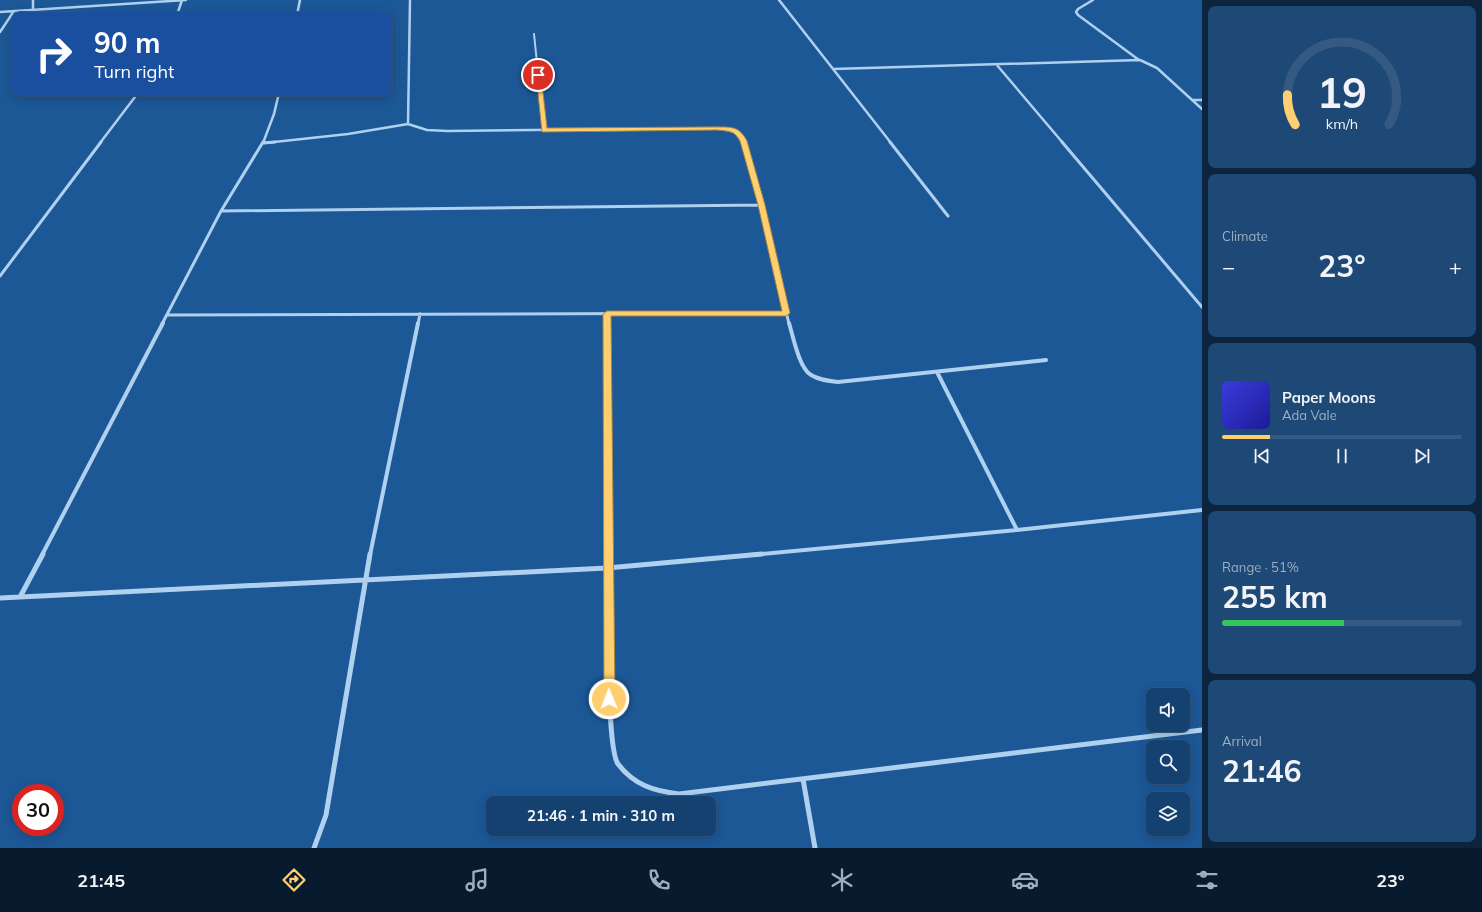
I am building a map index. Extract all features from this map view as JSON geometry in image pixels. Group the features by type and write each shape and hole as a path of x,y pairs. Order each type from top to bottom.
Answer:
{"street":[{"path":"33,0 33,10"},
{"path":"178,12 182,0"},
{"path":"0,12 186,0"},
{"path":"298,12 300,0"},
{"path":"408,124 410,0"},
{"path":"779,0 948,216"},
{"path":"1093,0 1078,9 1076,12 1078,15 1140,60 1157,68 1202,109"},
{"path":"0,32 12,14"},
{"path":"833,69 1140,60"},
{"path":"996,64 1202,307"},
{"path":"0,276 136,96"},
{"path":"20,597 221,212 263,143 274,114 278,96"},
{"path":"1193,100 1202,100"},
{"path":"263,143 348,134 408,124 427,130 448,131 732,129 740,134 743,141 761,205 786,313 802,364 809,374 821,380 838,382 1046,360"},
{"path":"221,212 761,205"},
{"path":"166,315 786,313"},
{"path":"314,848 326,816 365,580 420,314"},
{"path":"607,314 607,568 610,714 612,746 618,763 635,781 656,791 679,794 1202,730"},
{"path":"937,372 1016,530"},
{"path":"0,598 607,568 1016,530 1202,510"},
{"path":"803,779 815,848"}],"lane":[{"path":"534,34 544,130"}],"route":[{"path":"538,75 544,130 716,128 732,129 740,134 761,205 786,313 607,314 607,568 609,699"}]}
